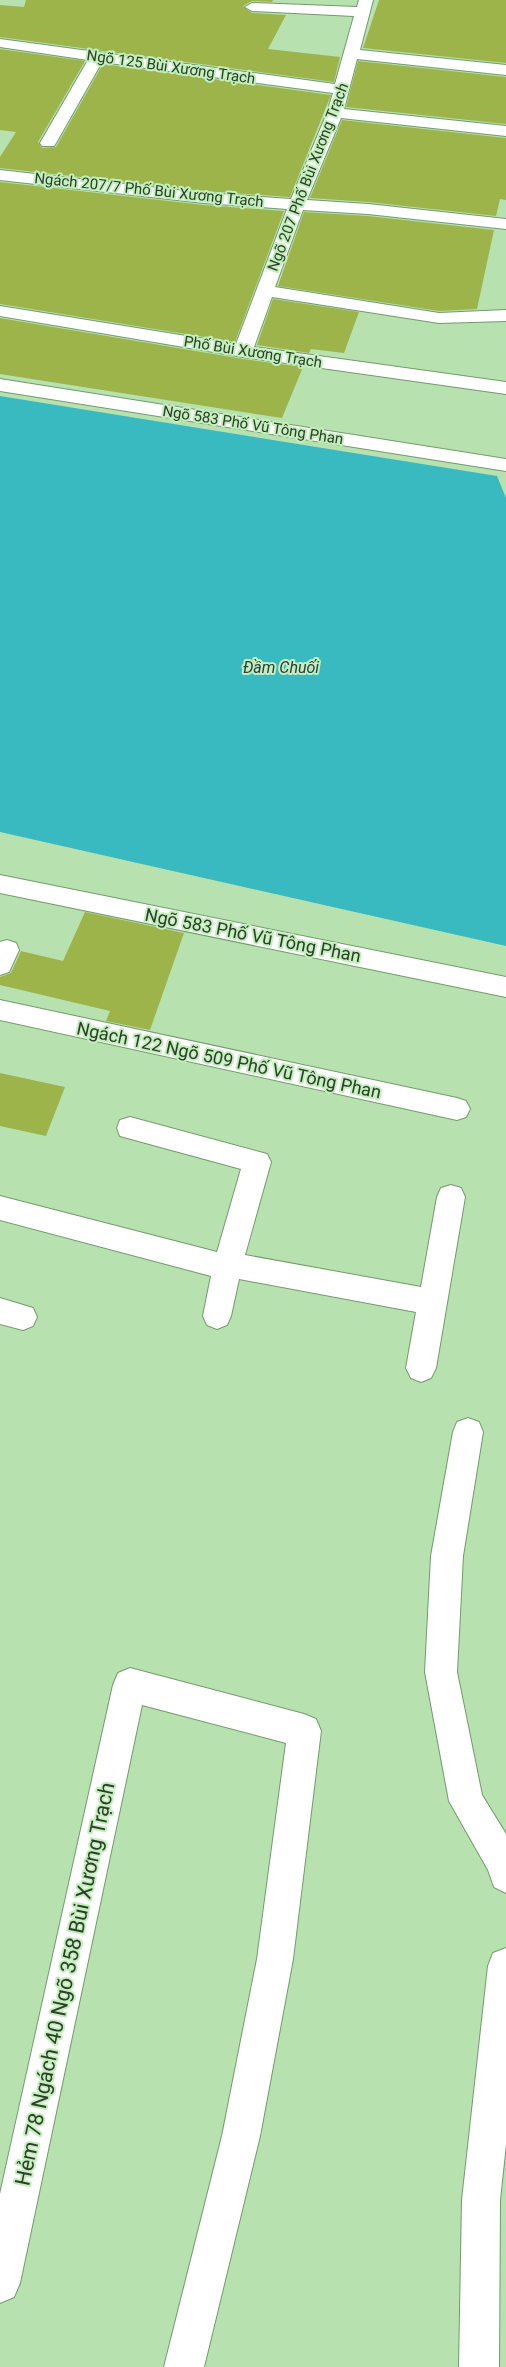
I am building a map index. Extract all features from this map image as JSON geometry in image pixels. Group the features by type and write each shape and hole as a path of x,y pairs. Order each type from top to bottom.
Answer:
{"street":[{"path":"252,7 364,6"},
{"name":"Ngõ 207 Phố Bùi Xương Trạch","path":"243,351 297,204 335,113 343,90 364,6"},
{"name":"Ngõ 125 Bùi Xương Trạch","path":"0,43 343,90"},
{"path":"352,54 506,70"},
{"path":"48,143 97,57"},
{"path":"335,113 434,130 506,132"},
{"name":"Ngách 207/7 Phố Bùi Xương Trạch","path":"0,175 204,198 297,204 506,224"},
{"path":"265,290 439,318 499,318 506,315"},
{"name":"Phố Bùi Xương Trạch","path":"0,311 243,351 506,388"},
{"name":"Ngõ 583 Phố Vũ Tông Phan","path":"0,385 506,465"},
{"name":"Ngõ 583 Phố Vũ Tông Phan","path":"0,884 506,987"},
{"name":"Ngách 122 Ngõ 509 Phố Vũ Tông Phan","path":"0,1010 457,1110"},
{"path":"130,1128 257,1162 227,1267 217,1316"},
{"path":"420,1368 451,1197"},
{"path":"0,1208 227,1267 236,1266 432,1302"},
{"path":"468,1432 447,1556 441,1672 466,1801 504,1864 506,1874"},
{"name":"Hẻm 78 Ngách 40 Ngõ 358 Bùi Xương Trạch","path":"0,2283 130,1685 304,1731 275,1959 240,2136 184,2367"},
{"path":"478,2367 481,2200 506,1966"}],"water":[{"name":"Đầm Chuối","path":"0,396 497,476 506,498 506,946 0,832"}],"building":[{"path":"26,0 273,0 272,2 252,1 243,6 252,13 286,15 268,49 340,57 334,82 0,37 0,5 24,7"},
{"path":"379,0 506,0 506,63 363,48"},
{"path":"0,49 85,61 38,142 42,148 56,147 103,64 331,95 290,197 204,191 0,168 0,157 16,132 0,130"},
{"path":"358,61 506,77 506,124 346,107"},
{"path":"342,120 506,138 506,200 500,199 496,216 368,202 310,198"},
{"path":"0,182 204,205 284,211 235,342 0,304"},
{"path":"304,212 368,216 494,230 477,309 439,311 278,286"},
{"path":"273,299 359,312 344,353 311,349 309,353 257,345"},
{"path":"0,318 243,359 303,367 282,418 0,374"},
{"path":"85,912 184,933 150,1030 106,1021 110,1011 0,985 0,977 11,973 21,951 63,961"},
{"path":"0,1073 65,1087 46,1136 0,1126"}]}
